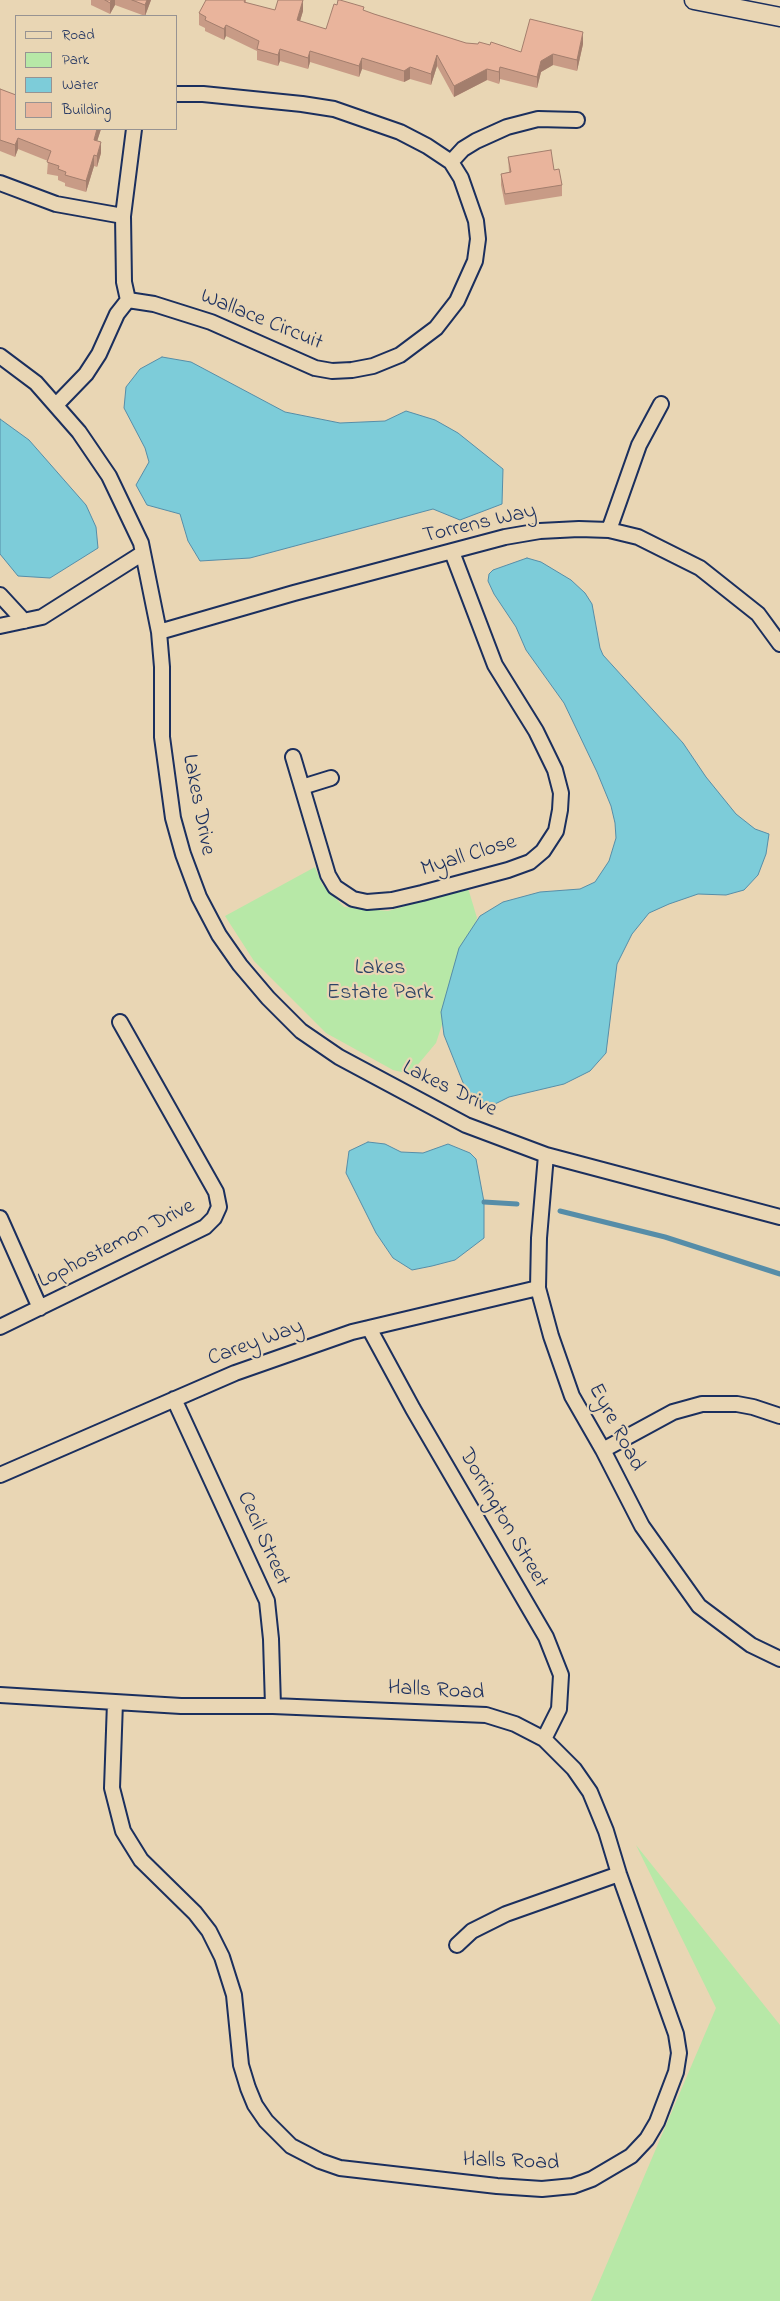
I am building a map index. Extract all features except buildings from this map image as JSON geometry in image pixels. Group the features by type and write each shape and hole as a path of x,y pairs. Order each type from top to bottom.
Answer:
{"street":[{"path":"694,0 780,17"},
{"name":"Wallace Circuit","path":"128,300 154,304 193,316 315,368 332,371 352,370 373,366 389,360 423,340 448,315 461,294 475,261 478,239 473,207 461,178 451,162 427,146 400,132 334,109 203,94 178,94"},
{"path":"451,162 463,149 507,127 538,119 577,120"},
{"path":"57,404 86,374 99,354 117,314 128,300 124,282 124,216 134,130"},
{"path":"0,183 56,204 124,216"},
{"name":"Lakes Drive","path":"0,356 36,383 57,404 109,476 127,511 143,552 159,632 162,667 162,737 173,818 189,874 219,935 240,965 268,998 301,1030 339,1057 466,1125 546,1155 780,1217"},
{"path":"610,530 639,445 661,404"},
{"name":"Torrens Way","path":"159,632 294,593 505,537 540,531 610,530 638,537 700,568 758,614 780,644"},
{"path":"0,626 42,617 143,552"},
{"name":"Myall Close","path":"293,757 328,875 335,887 352,900 367,902 392,900 508,870 530,862 542,851 556,832 561,793 555,770 536,731 495,665 452,552"},
{"path":"0,595 24,621"},
{"path":"302,788 332,778"},
{"name":"Lophostemon Drive","path":"0,1327 205,1227 214,1218 219,1208 216,1192 120,1022"},
{"name":"Eyre Road","path":"546,1155 538,1238 538,1288 551,1336 572,1396 603,1450 642,1526 698,1606 751,1645 780,1659"},
{"path":"0,1218 40,1308"},
{"name":"Carey Way","path":"0,1475 236,1373 352,1332 538,1288"},
{"name":"Dorrington Street","path":"368,1328 549,1644 561,1675 559,1709 544,1739"},
{"name":"Cecil Street","path":"174,1399 267,1601 271,1639 273,1706"},
{"path":"603,1450 674,1412 702,1404 737,1404 780,1416"},
{"name":"Halls Road","path":"0,1696 115,1702 181,1706 273,1706 486,1714 515,1724 544,1739 574,1769 590,1792 606,1831 619,1874 676,2034 679,2053 674,2079 647,2139 630,2156 605,2172 573,2186 542,2189 497,2186 340,2168 320,2161 291,2146 278,2135 255,2105 240,2065 234,1995 222,1958 209,1931 195,1912 141,1860 122,1831 112,1788 115,1702"},
{"path":"457,1945 472,1931 506,1914 619,1874"}],"green space":[{"name":"Lakes Estate Park","path":"315,867 322,884 344,907 388,911 468,888 477,918 436,1043 410,1074 393,1070 326,1033 254,961 225,916"},
{"path":"636,1845 780,2025 780,2301 591,2301 716,2008"}],"water":[{"path":"162,357 191,362 285,412 340,423 385,421 406,411 435,420 458,433 503,469 502,504 460,520 433,509 250,558 200,561 188,541 180,514 147,505 136,485 149,462 145,448 124,408 126,387 140,369"},
{"path":"0,419 29,440 86,505 96,527 98,548 50,578 18,576 0,554"},
{"path":"527,558 541,562 571,580 585,593 592,604 603,655 683,743 706,777 736,814 755,829 769,834 766,854 758,875 744,890 726,895 698,894 669,904 649,913 632,934 617,964 606,1053 590,1071 564,1084 509,1097 491,1106 468,1095 444,1035 441,1012 459,948 480,916 503,902 540,892 580,889 595,882 609,861 616,838 611,806 564,703 526,650 516,627 494,594 488,581 489,574 493,570"},
{"path":"368,1142 385,1144 401,1152 423,1153 448,1144 470,1153 476,1159 484,1202 484,1238 455,1260 432,1266 412,1270 393,1258 376,1233 346,1173 349,1151"}],"waterway":[{"path":"484,1202 517,1204"},
{"path":"560,1211 665,1237 780,1274"}]}
